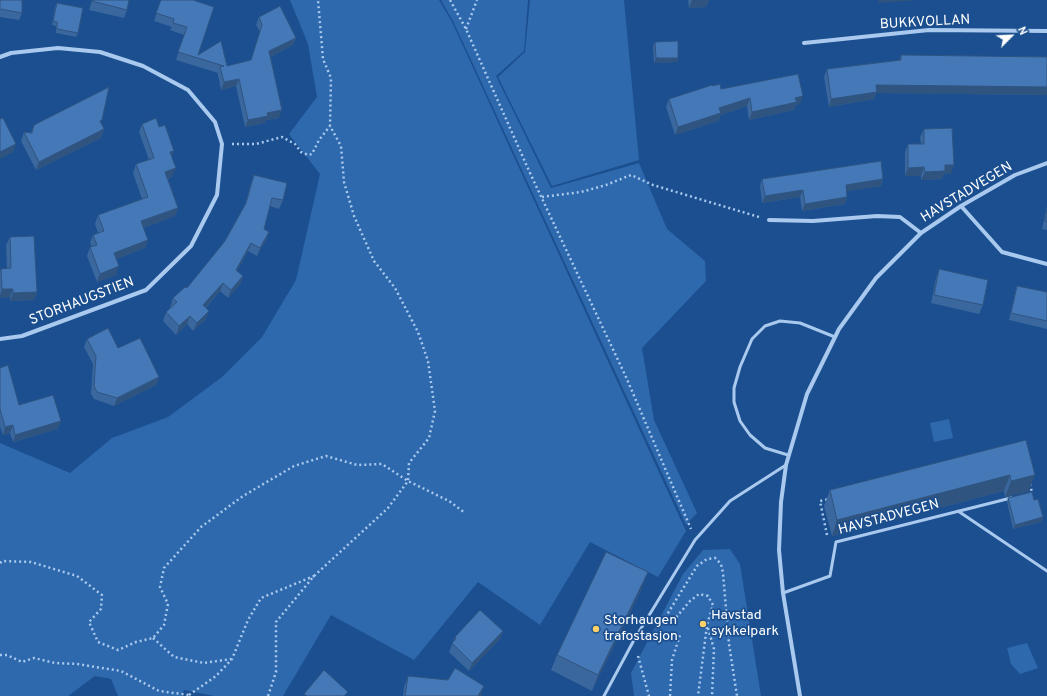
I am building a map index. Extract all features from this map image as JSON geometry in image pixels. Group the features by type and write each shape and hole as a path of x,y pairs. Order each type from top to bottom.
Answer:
{"street":[{"name":"BUKKVOLLAN","path":"804,43 929,30 1047,32"},
{"name":"STORHAUGSTIEN","path":"0,57 11,53 58,48 100,52 143,66 188,90 215,122 222,144 217,195 191,246 146,290 22,336 0,339"},
{"name":"HAVSTADVEGEN","path":"800,696 783,593 779,550 781,502 786,465 807,394 835,337 876,278 921,233 961,206 1014,175 1047,163"},
{"path":"961,206 1002,252 1047,264"},
{"name":"HAVSTADVEGEN","path":"769,220 813,221 877,216 900,217 921,233"}],"lane":[{"path":"788,455 765,448 750,435 740,421 734,402 734,388 740,367 752,338 765,326 780,321 800,323 835,337"},
{"path":"604,696 634,640 695,540 730,501 786,465"},
{"name":"HAVSTADVEGEN","path":"783,593 830,576 836,542 1032,493"},
{"name":"HAVSTADVEGEN","path":"958,511 1047,572"}],"path":[{"path":"268,696 276,672 276,622 314,576 388,508 408,481 409,463 429,438 435,411 428,361 418,332 395,288 374,261 354,216 344,182 341,146 330,126 331,78 323,59 318,0"},
{"path":"450,0 466,29 626,377 695,540"},
{"path":"466,29 477,0"},
{"path":"222,144 256,144 282,137 295,144 301,152 308,155 312,154 319,140 330,126"},
{"path":"542,196 580,192 606,185 631,175 653,185 769,220"},
{"path":"0,563 2,561 31,562 77,576 102,595 101,609 89,622 98,642 118,650 136,642 153,638 164,625 168,604 160,587 164,568 202,527 243,496 294,466 326,456 357,464 382,464 408,481 449,501 465,513"},
{"path":"1029,479 1032,493"},
{"path":"835,497 820,501 830,544 836,542"},
{"path":"660,626 698,566 707,559 715,558 721,564 723,573 729,644 737,696"},
{"path":"0,655 7,655 22,662 34,658 54,663 77,664 121,671 159,691 189,695 216,676 232,659 248,620 261,598 314,576"},
{"path":"673,621 690,601 700,594 708,596 713,605 707,625 698,696"},
{"path":"707,625 714,649 712,696"},
{"path":"670,696 672,660 680,635"},
{"path":"153,638 174,657 204,663 232,659"},
{"path":"634,640 649,696"}],"shaded area":[{"path":"290,0 439,0 452,22 686,531 658,577 590,542 540,625 478,582 414,660 331,615 283,696 214,696 184,690 181,696 118,696 111,679 95,676 68,696 0,696 0,443 70,473 112,438 168,417 222,377 262,337 296,280 320,174 289,134 317,97 308,44"},
{"path":"441,0 528,0 524,51 496,76 551,188 639,163 667,229 705,261 706,281 642,348 654,420 697,513 686,525 453,21"},
{"path":"530,0 624,0 639,160 552,186 498,77 525,52"},
{"path":"949,419 953,438 934,442 930,423"},
{"name":"Havstad sykkelpark","path":"730,549 740,564 761,696 634,696 631,673 683,574 703,550"},
{"path":"1027,643 1038,668 1020,674 1011,664 1007,648"}],"building":[{"path":"0,0 22,0 22,13 0,9"},
{"path":"129,0 127,10 92,1"},
{"path":"161,0 193,0 214,7 198,55 221,41 227,66 251,60 262,25 259,17 280,6 296,38 269,51 282,110 267,113 268,116 248,120 239,79 224,82 220,67 224,66 178,52 187,27 173,23 174,19 156,13"},
{"path":"57,3 83,8 78,33 57,29 57,22 53,21"},
{"path":"678,41 678,58 656,58 655,42"},
{"path":"901,55 1047,57 1047,87 876,85 877,92 831,99 827,69 901,60"},
{"path":"798,74 803,96 795,98 797,102 752,112 750,98 719,108 721,113 678,127 669,99 712,85 720,84 721,89"},
{"path":"109,87 102,120 100,121 104,129 39,162 24,132 32,133 34,125"},
{"path":"3,118 16,144 0,152 0,119"},
{"path":"156,118 159,127 165,125 174,151 170,152 176,168 165,172 178,208 141,221 148,240 114,253 119,266 100,274 90,247 97,245 93,235 104,231 98,215 148,197 136,164 154,158 142,124"},
{"path":"952,128 954,165 945,165 945,171 925,172 924,167 908,168 908,144 924,144 924,129"},
{"path":"881,161 883,179 846,185 847,197 805,204 803,190 765,196 762,179"},
{"path":"254,175 287,183 283,200 272,198 264,229 269,232 260,248 251,243 236,270 243,276 231,290 223,283 203,305 209,311 197,323 190,316 179,326 166,312 177,302 173,298 185,287 187,288 225,241 246,203"},
{"path":"1047,210 1047,222 1045,221"},
{"path":"34,236 37,292 13,293 13,289 2,289 1,269 11,268 10,237"},
{"path":"939,269 988,280 983,305 934,295"},
{"path":"1017,286 1047,292 1047,321 1011,313"},
{"path":"108,328 118,348 140,338 159,377 117,398 97,392 94,386 96,356 87,339"},
{"path":"8,365 19,405 53,395 61,421 15,435 13,425 5,427 0,409 0,368"},
{"path":"1026,440 1035,475 1011,481 1010,475 837,520 830,490"},
{"path":"1032,492 1034,500 1038,499 1043,517 1015,525 1008,498"},
{"name":"Storhaugen trafostasjon","path":"606,552 648,572 598,675 557,655"},
{"path":"480,610 503,631 472,663 452,643 456,639 455,637"},
{"path":"455,668 484,686 478,696 405,696 408,676 448,680"},
{"path":"324,670 348,692 344,696 307,696 304,694"}],"place":[{"name":"Havstad sykkelpark","path":"703,624"},
{"name":"Storhaugen trafostasjon","path":"596,629"}]}
